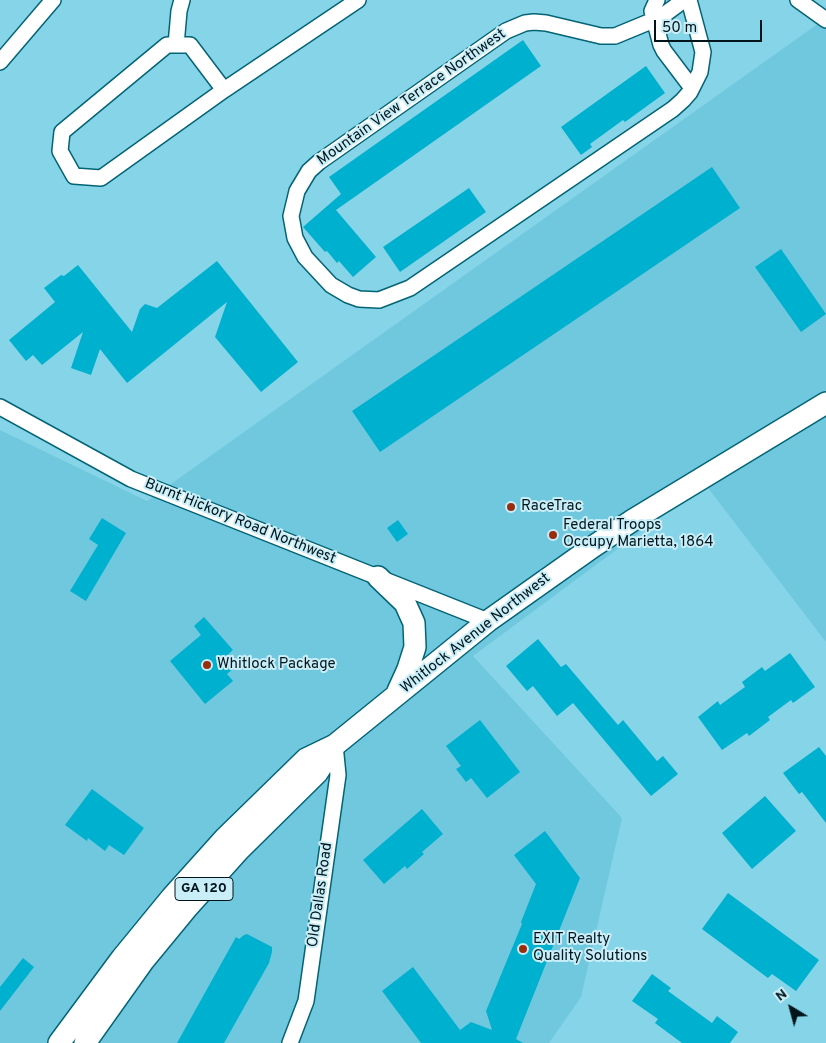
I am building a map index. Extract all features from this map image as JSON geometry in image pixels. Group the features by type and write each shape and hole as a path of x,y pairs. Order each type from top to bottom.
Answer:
{"highway":[{"name":"Whitlock Avenue Northwest","path":"59,1043 107,977 150,924 225,838 306,759 335,745 488,621 614,532 826,403"},
{"path":"378,577 405,603 414,623 416,647 396,695"},
{"name":"Whitlock Avenue Northwest","path":"85,1043 144,960 186,909 259,829 317,773 335,745"}],"street":[{"path":"0,62 53,0"},
{"path":"176,45 182,0"},
{"path":"224,90 190,45 167,45 62,132 60,151 74,176 101,178 224,90 358,0"},
{"path":"657,0 652,11 664,51 692,88"},
{"name":"Mountain View Terrace Northwest","path":"684,0 661,17 624,33 608,37 546,23 525,23 506,31 319,162 309,171 297,191 291,216 292,228 299,248 326,280 348,295 369,300 379,300 399,294 410,288 673,109 683,100 700,72 703,52 689,0"},
{"path":"798,0 826,20"},
{"name":"Burnt Hickory Road Northwest","path":"0,407 131,479 488,621"},
{"name":"Old Dallas Road","path":"290,1043 306,1001 338,775 335,745"}],"shaded area":[{"path":"826,18 826,642 705,484 473,656 622,818 581,997 549,1043 0,1043 0,430 147,501"}],"building":[{"path":"523,40 541,66 336,210 376,257 353,277 339,261 337,263 327,251 325,252 303,227 341,194 329,177"},
{"path":"646,66 665,93 590,144 592,147 581,155 561,127"},
{"path":"712,167 740,208 380,452 352,411"},
{"path":"469,188 486,212 400,272 383,247"},
{"path":"781,249 826,314 801,332 755,267"},
{"path":"217,261 298,362 261,392 215,337 227,302 127,383 100,349 91,375 71,368 83,332 42,365 33,355 26,361 9,340 55,302 44,288 78,265 132,332 140,309 145,304 157,308"},
{"path":"102,518 126,533 86,601 70,591 98,545 89,539"},
{"path":"398,520 408,534 397,542 387,528"},
{"path":"204,617 233,650 226,656 235,667 227,674 233,681 205,704 170,661 201,635 194,626"},
{"path":"538,639 561,667 566,664 618,725 623,720 657,761 663,756 678,774 651,796 573,703 557,716 533,686 527,691 506,666"},
{"path":"790,653 815,687 793,703 791,700 768,717 770,720 749,736 747,733 722,750 698,717 718,701 720,705 745,687 742,682 762,667 765,671"},
{"path":"480,720 520,772 487,798 471,778 466,782 456,769 461,766 446,746"},
{"path":"819,747 826,756 826,823 802,792 799,794 783,773"},
{"path":"92,789 144,828 124,855 109,845 105,851 88,838 87,841 65,825"},
{"path":"765,796 796,831 752,869 722,833"},
{"path":"422,809 443,834 422,852 424,854 407,869 405,866 384,884 363,860"},
{"path":"545,831 580,878 516,1039 523,1043 421,1043 382,991 413,967 460,1030 471,1022 492,1030 486,1011 522,924 521,922 536,884 514,855"},
{"path":"728,893 819,960 796,991 772,974 768,978 702,929"},
{"path":"247,934 272,947 272,952 269,963 224,1043 177,1043 236,937 239,939"},
{"path":"23,958 34,967 0,1011 0,987"},
{"path":"652,974 671,988 668,991 712,1023 717,1016 738,1032 730,1043 682,1043 655,1023 658,1019 632,1001"}],"place":[{"name":"RaceTrac","path":"511,507"},
{"name":"Federal Troops Occupy Marietta, 1864","path":"553,535"},
{"name":"Whitlock Package","path":"207,665"},
{"name":"EXIT Realty Quality Solutions","path":"523,949"}]}
